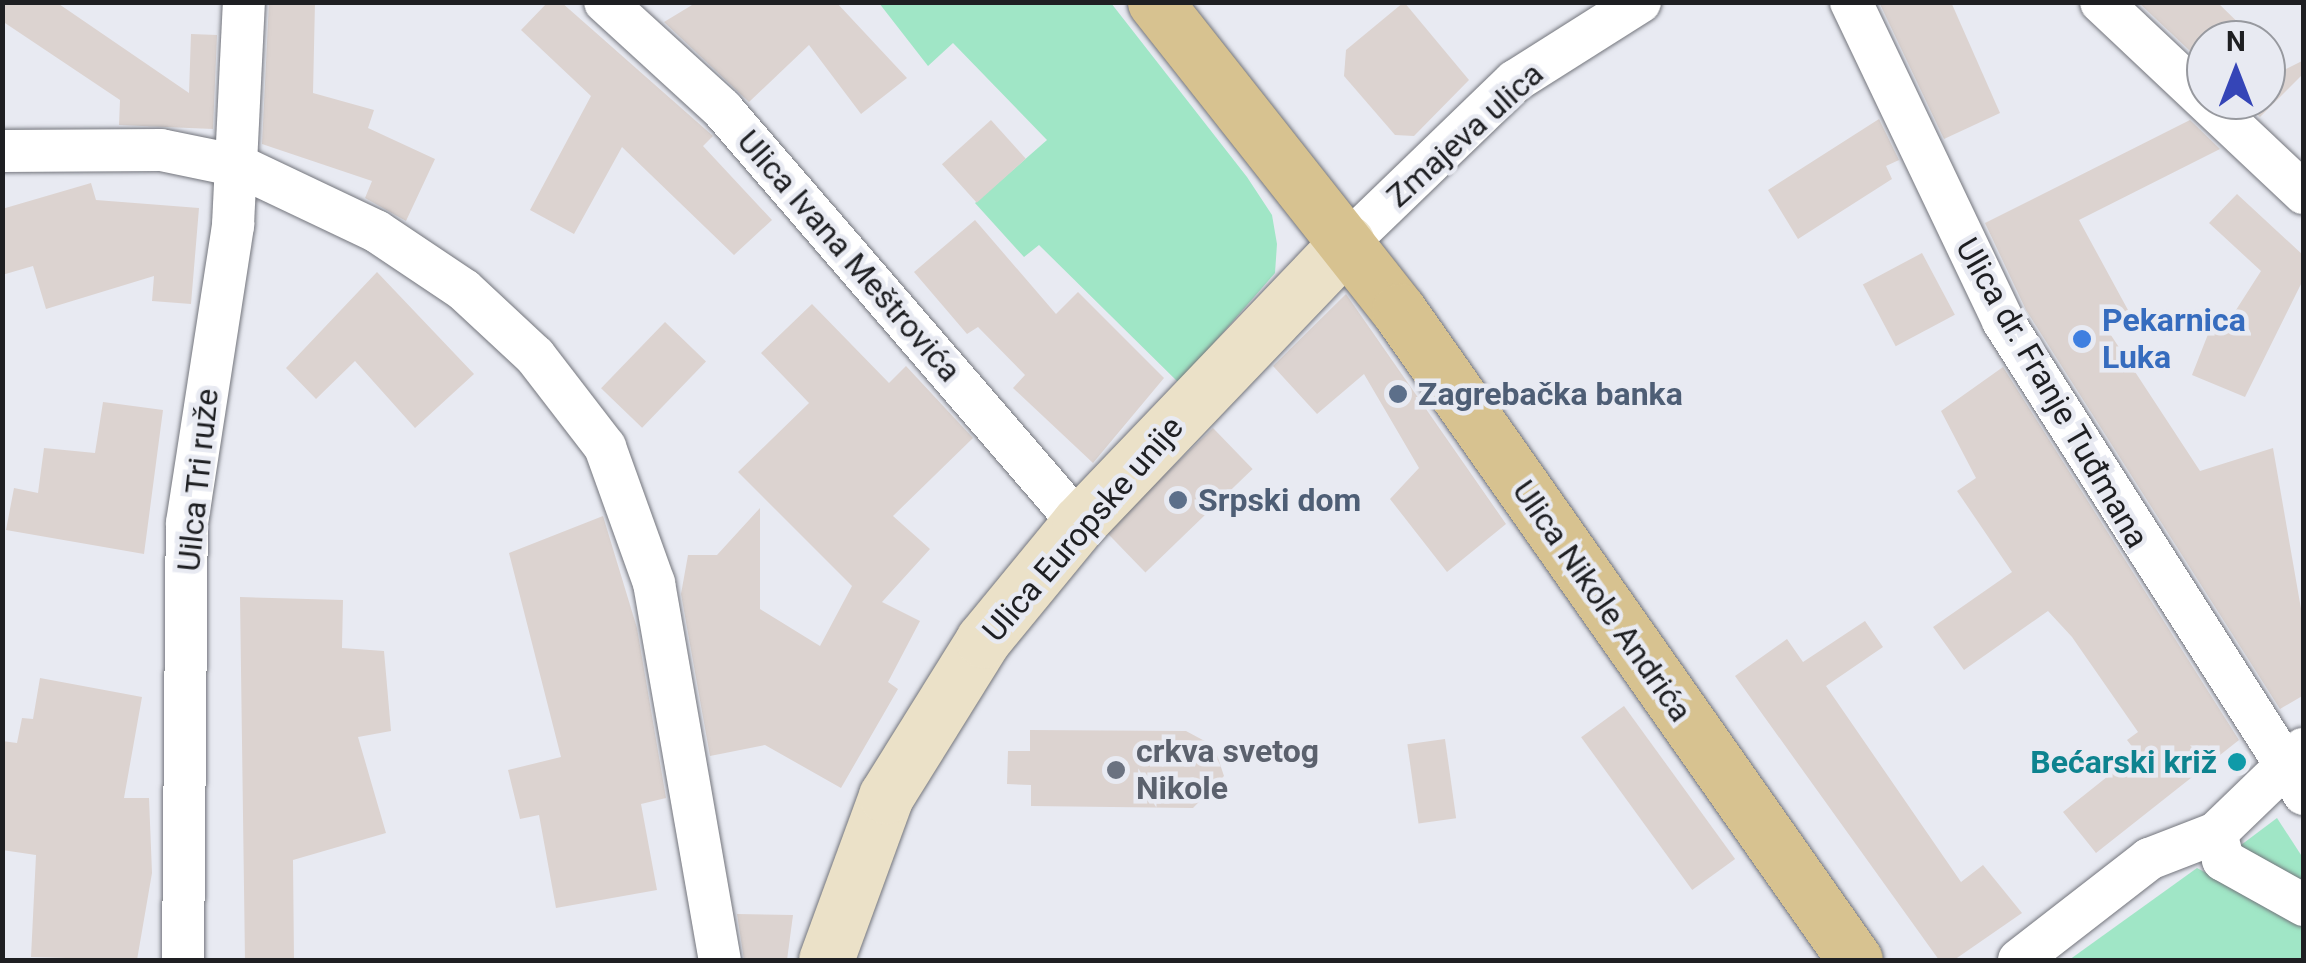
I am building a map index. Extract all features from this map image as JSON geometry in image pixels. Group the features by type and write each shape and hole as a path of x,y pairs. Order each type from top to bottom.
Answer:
{"main road":[{"name":"Ulica Nikole Andrića","path":"1155,2 1347,243 1854,960"},
{"name":"Ulica Europske unije","path":"826,960 886,796 984,640 1079,523 1347,243"}],"street":[{"name":"Uilca Tri ruže","path":"183,960 186,523 238,166 244,2"},
{"name":"Ulica Ivana Meštrovića","path":"605,2 722,108 1079,523"},
{"name":"Zmajeva ulica","path":"1347,243 1516,81 1640,2"},
{"name":"Ulica dr. Franje Tuđmana","path":"1851,2 2003,321 2297,769"},
{"path":"2101,2 2304,193"},
{"path":"2,152 161,150 238,166 376,230 464,290 535,356 605,447 654,584 720,960"},
{"path":"2019,960 2148,859 2216,833 2297,769"},
{"path":"2216,833 2223,860 2304,904"}],"green space":[{"path":"879,3 1111,3 1247,177 1272,215 1277,244 1275,273 1179,383 1039,245 1024,257 975,203 1047,140 953,43 928,66"},
{"path":"2277,818 2303,858 2303,886 2237,848"},
{"path":"2197,868 2303,924 2303,960 2069,960"}],"building":[{"path":"2,2 56,2 189,93 191,34 217,35 213,129 119,125 120,100 2,21"},
{"path":"269,2 315,2 313,93 374,110 368,128 435,159 406,221 365,198 372,181 262,144"},
{"path":"548,2 561,2 713,136 703,146 772,220 734,255 622,147 574,234 530,210 591,96 521,30"},
{"path":"697,2 836,2 907,78 861,114 809,45 749,102 664,22"},
{"path":"1404,2 1469,80 1414,136 1395,135 1344,76 1346,50"},
{"path":"1879,2 1951,2 2000,113 1944,139"},
{"path":"2138,2 2217,2 2235,20 2186,20 2186,47"},
{"path":"2304,60 2304,73 2286,91 2286,69"},
{"path":"1879,119 1899,160 1886,166 1892,179 1798,239 1768,190"},
{"path":"991,120 1026,159 977,203 942,164"},
{"path":"2190,120 2220,149 2079,220 2128,310 2103,323 2200,471 2273,448 2304,626 2304,695 2280,709 2026,310 1985,223"},
{"path":"91,183 96,200 199,208 191,304 152,301 154,276 46,309 33,266 2,275 2,209"},
{"path":"2237,194 2304,256 2304,278 2245,397 2192,375 2214,319 2227,324 2261,271 2209,223"},
{"path":"975,220 1056,314 1078,292 1164,378 1093,463 1013,388 1025,375 978,327 967,334 914,272"},
{"path":"1922,253 1955,315 1896,346 1863,284"},
{"path":"377,272 474,374 415,428 355,361 316,399 286,368"},
{"path":"1346,294 1506,524 1447,572 1390,499 1419,468 1364,374 1317,414 1273,366"},
{"path":"812,304 889,383 906,366 973,438 893,516 930,549 882,602 920,621 888,682 898,689 841,788 765,745 710,756 681,594 688,555 717,555 760,508 760,609 820,646 852,586 738,472 809,403 761,353"},
{"path":"665,322 706,362 642,428 601,388"},
{"path":"2003,367 2239,740 2096,853 2063,812 2137,753 2127,740 2138,732 2072,637 2048,611 1964,670 1933,627 2012,572 1957,491 1976,478 1941,411"},
{"path":"103,402 163,410 144,554 6,530 14,488 38,493 44,448 95,453"},
{"name":"Srpski dom","path":"1213,428 1253,469 1145,573 1106,532"},
{"path":"603,516 637,628 666,798 641,804 657,890 556,908 539,815 520,819 508,770 561,757 509,553"},
{"path":"240,597 343,600 342,648 384,651 391,731 358,737 386,833 293,860 294,960 245,960"},
{"path":"1865,621 1883,647 1826,686 1961,882 1983,865 2022,913 1954,960 1939,960 1735,676 1787,639 1803,662"},
{"path":"40,678 142,697 124,798 149,798 152,873 137,960 31,957 36,855 2,850 2,741 17,743 22,718 33,719"},
{"path":"1624,706 1735,859 1692,890 1581,737"},
{"name":"crkva svetog Nikole","path":"1030,730 1186,731 1214,746 1224,776 1193,808 1031,806 1031,785 1007,784 1008,751 1030,751"},
{"path":"1445,739 1456,818 1419,824 1407,744"},
{"path":"737,914 793,915 787,960 744,960"}],"place":[{"name":"Pekarnica Luka","path":"2082,339"},
{"name":"Zagrebačka banka","path":"1398,394"},
{"name":"Srpski dom","path":"1178,500"},
{"name":"Bećarski križ","path":"2237,762"},
{"name":"crkva svetog Nikole","path":"1116,770"}]}
